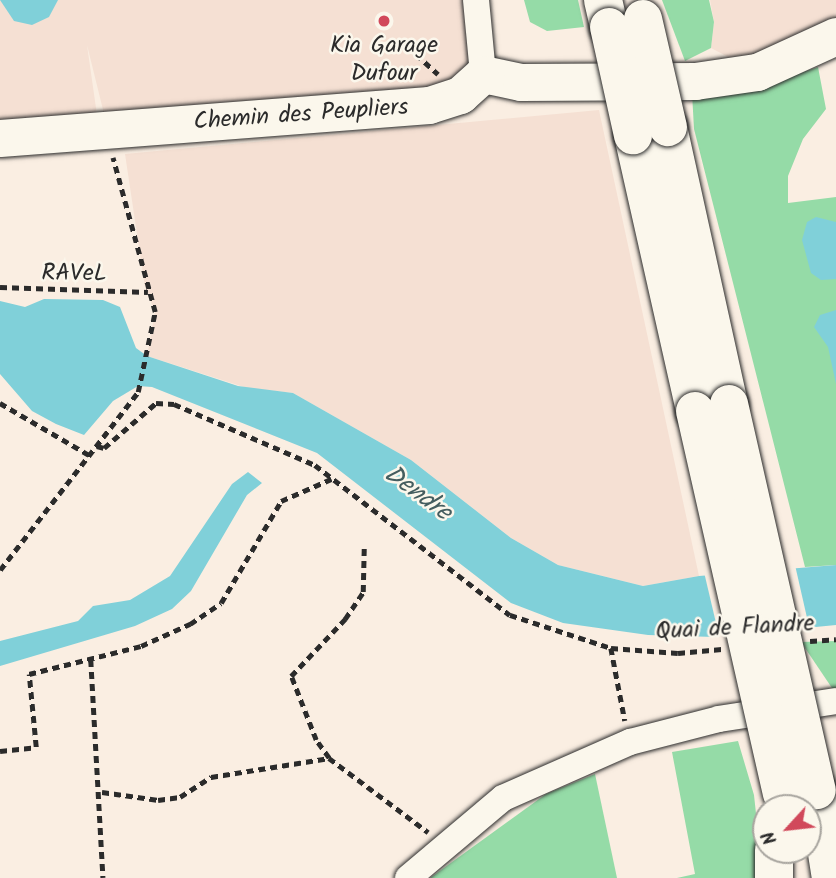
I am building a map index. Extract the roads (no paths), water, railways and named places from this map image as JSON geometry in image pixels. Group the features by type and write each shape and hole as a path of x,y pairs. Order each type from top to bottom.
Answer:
{"highway":[{"path":"624,12 712,407 791,794"},
{"path":"822,852 831,878"}],"street":[{"path":"476,0 483,74 521,82 695,81 757,72 836,36"},
{"name":"Chemin des Peupliers","path":"0,138 429,105 460,95 483,74"},
{"path":"408,878 503,798 630,742 719,719 836,701"}],"water":[{"path":"0,0 58,0 49,17 32,25 14,21"},
{"path":"816,217 836,222 836,279 821,280 811,273 802,240 807,222"},
{"name":"Dendre","path":"44,299 103,300 120,307 136,348 147,356 238,386 293,393 411,460 511,538 558,565 643,586 699,576 836,565 836,625 715,637 648,635 563,623 511,603 317,453 152,387 138,386 113,401 84,435 56,424 32,411 0,374 0,301 25,307"},
{"path":"836,310 836,384 828,347 814,327 820,315"},
{"path":"248,472 262,483 247,495 191,591 172,609 135,626 0,666 0,641 78,621 93,606 130,600 170,576 232,484"}],"place":[{"name":"Kia Garage Dufour","path":"384,21"}]}
